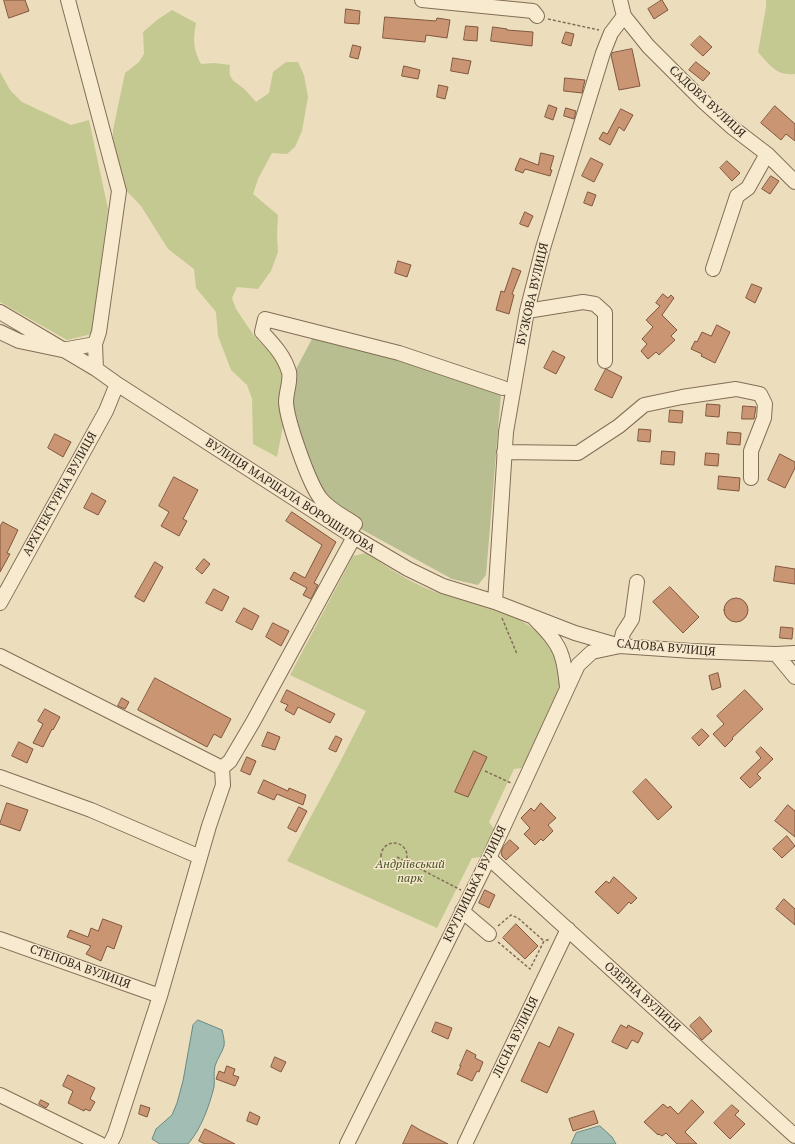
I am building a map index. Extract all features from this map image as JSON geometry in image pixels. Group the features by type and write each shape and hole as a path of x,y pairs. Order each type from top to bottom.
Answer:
{"street":[{"path":"68,0 118,191 99,332 95,344 96,369"},
{"path":"422,0 533,11 537,16"},
{"path":"620,0 624,16"},
{"name":"БУЗКОВА ВУЛИЦЯ","path":"495,602 506,432 527,312 543,248 603,53 611,32 624,16"},
{"name":"САДОВА ВУЛИЦЯ","path":"624,16 648,46 704,102 733,128 767,154 795,182"},
{"path":"713,269 737,196 748,188 767,154"},
{"path":"527,312 583,302 595,304 605,312 605,361"},
{"name":"ВУЛИЦЯ МАРШАЛА ВОРОШИЛОВА","path":"0,312 96,369 116,384 351,535 408,569 443,586 495,602"},
{"path":"222,768 230,761 257,715 351,535 355,524 329,508 312,485 290,424 286,401 289,373 282,355 262,332 265,319 399,353 502,388"},
{"path":"0,332 19,341 62,350 95,344"},
{"name":"АРХІТЕКТУРНА ВУЛИЦЯ","path":"0,603 106,411 116,384"},
{"path":"504,452 578,453 619,426 644,405 682,397 736,389 760,394 765,404 764,418 751,451 751,478"},
{"path":"620,646 623,633 632,619 638,582"},
{"name":"САДОВА ВУЛИЦЯ","path":"495,602 575,633 620,646 692,651 776,654 795,653"},
{"path":"530,615 555,643 562,656 567,687"},
{"name":"КРУГЛИЦЬКА ВУЛИЦЯ","path":"347,1144 489,858 578,665 592,652 620,646"},
{"path":"776,654 795,677"},
{"path":"0,656 222,768"},
{"path":"110,1144 115,1134 160,996 200,857 223,785 222,768"},
{"path":"0,777 91,810 200,857"},
{"name":"ОЗЕРНА ВУЛИЦЯ","path":"489,858 795,1136"},
{"path":"462,911 489,934"},
{"name":"ЛІСНА ВУЛИЦЯ","path":"464,1144 568,929"},
{"name":"СТЕПОВА ВУЛИЦЯ","path":"0,939 160,996"},
{"path":"0,1095 100,1144"}],"path":[{"path":"537,16 611,32"},
{"path":"495,602 517,654"},
{"path":"485,771 521,788"},
{"path":"391,844 399,844 407,855 405,861 397,868 389,868 382,861 383,849 391,844"},
{"path":"397,857 470,894"},
{"path":"511,915 518,918 544,941 530,969 489,934 511,915"}],"green space":[{"path":"766,0 795,0 795,74 783,73 774,69 758,52"},
{"path":"172,10 196,23 194,44 201,64 214,63 230,65 232,79 256,102 269,93 273,72 286,62 298,62 304,75 308,97 302,131 295,147 287,154 272,153 258,179 253,194 278,215 278,252 271,271 258,289 237,287 232,298 236,309 255,337 265,347 277,354 284,372 281,388 284,421 277,457 253,444 252,399 247,385 231,370 218,336 216,312 196,288 194,269 168,249 141,206 120,184 113,149 113,130 125,73 139,62 144,54 143,32"},
{"path":"0,72 10,90 22,102 71,125 89,120 108,209 92,334 67,340 0,302"},
{"path":"314,335 384,355 501,394 486,575 478,585 452,579 359,528 357,521 319,489 289,407 294,373"},
{"name":"Андріївський парк","path":"365,553 403,577 420,585 440,593 471,600 491,607 505,612 519,620 544,638 553,650 558,664 560,679 552,704 522,768 514,769 489,822 494,829 481,857 472,858 437,928 287,861 366,711 290,675 353,556"}],"water":[{"path":"198,1020 222,1030 224,1040 223,1049 215,1066 214,1087 210,1102 201,1125 188,1144 160,1144 152,1139 156,1129 172,1115 177,1103 183,1081 193,1025"},
{"path":"600,1126 612,1137 616,1144 571,1144 576,1133"}],"building":[{"path":"4,0 25,0 29,11 9,18"},
{"path":"662,0 668,10 654,19 648,9"},
{"path":"346,9 360,11 359,24 345,23"},
{"path":"385,17 436,21 437,18 450,20 447,38 426,35 425,42 383,38"},
{"path":"466,26 478,27 477,41 464,40"},
{"path":"493,27 507,30 533,32 532,46 491,41"},
{"path":"566,32 574,34 571,46 562,43"},
{"path":"700,36 712,47 703,56 691,45"},
{"path":"353,45 361,47 358,59 350,57"},
{"path":"632,49 640,86 619,90 611,55 612,53"},
{"path":"453,58 471,61 468,74 451,71"},
{"path":"696,62 710,73 703,81 689,70"},
{"path":"404,66 420,70 418,79 402,76"},
{"path":"565,78 585,80 582,93 564,91"},
{"path":"439,85 448,87 445,99 437,97"},
{"path":"549,105 557,108 553,120 545,117"},
{"path":"775,106 795,124 795,141 786,134 781,140 761,123"},
{"path":"566,108 576,111 574,119 564,116"},
{"path":"621,109 633,115 624,131 619,127 610,145 599,139 603,132 607,134"},
{"path":"541,153 554,156 550,176 525,169 523,173 515,170 520,158 538,165"},
{"path":"591,158 603,164 594,182 582,176"},
{"path":"727,161 740,173 732,181 720,168"},
{"path":"771,176 779,181 770,194 762,189"},
{"path":"588,192 596,195 592,206 584,203"},
{"path":"525,212 533,216 528,227 520,224"},
{"path":"398,261 411,265 407,277 395,273"},
{"path":"513,268 521,271 512,294 514,295 509,314 496,310 501,291 504,292"},
{"path":"752,284 762,288 755,303 746,298"},
{"path":"663,294 668,298 671,295 674,298 662,315 677,330 671,336 675,340 659,355 656,352 648,359 641,351 647,344 642,339 653,327 646,320 660,306 656,303"},
{"path":"717,325 730,332 715,363 701,356 702,354 691,349 695,341 697,342 702,332 711,336"},
{"path":"553,351 565,357 556,374 544,368"},
{"path":"606,369 622,377 612,398 595,390"},
{"path":"707,404 720,405 719,417 706,416"},
{"path":"743,406 756,407 754,419 742,419"},
{"path":"670,410 683,411 682,423 669,422"},
{"path":"639,429 651,430 650,442 638,441"},
{"path":"728,432 741,433 740,445 727,444"},
{"path":"55,434 71,442 63,457 48,448"},
{"path":"662,451 675,452 674,465 661,464"},
{"path":"706,453 719,454 718,466 705,465"},
{"path":"780,454 795,462 795,468 785,488 768,480"},
{"path":"719,476 740,478 739,491 718,489"},
{"path":"174,477 198,490 183,519 187,521 179,536 161,526 169,512 159,506"},
{"path":"92,493 106,501 98,515 84,508"},
{"path":"292,512 336,542 314,583 318,585 311,599 303,595 307,588 290,579 294,572 305,578 322,545 286,521"},
{"path":"3,522 18,530 7,553 10,554 0,572 0,527"},
{"path":"204,559 210,564 202,574 196,569"},
{"path":"155,562 163,567 144,602 135,597"},
{"path":"776,566 795,569 795,584 774,581"},
{"path":"670,587 699,617 683,633 653,602"},
{"path":"214,589 229,597 222,611 206,603"},
{"path":"736,598 745,601 748,610 745,619 736,622 727,619 724,610 727,601"},
{"path":"244,608 259,616 252,630 236,622"},
{"path":"273,623 289,631 281,646 266,637"},
{"path":"781,627 793,628 792,639 780,638"},
{"path":"718,673 721,687 712,690 709,676"},
{"path":"155,678 231,719 221,738 214,734 207,747 138,710"},
{"path":"287,690 335,714 330,723 298,707 294,715 285,710 288,705 281,702"},
{"path":"745,690 763,709 732,738 733,739 725,747 713,734 724,724 717,716"},
{"path":"122,698 129,702 125,709 118,706"},
{"path":"45,709 60,717 43,747 33,743 43,724 38,721"},
{"path":"702,729 709,736 699,746 692,738"},
{"path":"268,732 280,737 275,750 262,746"},
{"path":"336,736 342,739 336,752 329,749"},
{"path":"19,742 33,749 27,763 12,756"},
{"path":"761,747 773,759 757,774 761,778 750,788 740,778 761,758 756,752"},
{"path":"474,751 487,757 468,797 455,792"},
{"path":"247,757 256,761 250,775 241,771"},
{"path":"646,779 672,807 658,820 633,792"},
{"path":"264,780 288,791 289,788 306,795 303,805 277,794 274,800 258,793"},
{"path":"7,803 28,810 20,831 0,824"},
{"path":"541,803 556,818 548,825 553,831 543,841 541,839 535,845 524,834 530,828 521,818 531,808 534,811"},
{"path":"788,805 795,811 795,837 775,821"},
{"path":"299,807 307,811 296,832 288,828"},
{"path":"787,836 795,846 782,858 773,849"},
{"path":"510,840 519,848 506,860 502,856 501,852 503,847"},
{"path":"614,877 637,898 631,904 629,902 618,914 595,892 606,881 609,883"},
{"path":"485,890 495,895 489,908 479,903"},
{"path":"784,899 795,909 795,925 776,909"},
{"path":"103,919 122,926 114,949 107,946 101,961 86,954 91,946 67,937 70,930 88,937 91,928 98,931"},
{"path":"516,924 538,946 525,959 503,938"},
{"path":"700,1017 712,1031 702,1040 690,1026"},
{"path":"436,1022 452,1028 448,1039 432,1032"},
{"path":"621,1025 627,1028 628,1025 643,1033 638,1043 632,1040 627,1049 612,1042"},
{"path":"559,1027 574,1034 547,1093 521,1081 539,1042 549,1047"},
{"path":"467,1050 476,1055 475,1058 483,1062 479,1072 477,1071 472,1081 457,1074"},
{"path":"275,1057 286,1062 281,1072 271,1067"},
{"path":"227,1066 235,1069 233,1075 239,1077 235,1086 216,1079 219,1071 224,1073"},
{"path":"68,1075 95,1088 90,1099 95,1102 90,1111 85,1109 84,1111 68,1103 73,1091 63,1086"},
{"path":"41,1100 49,1104 46,1108 39,1104"},
{"path":"692,1100 704,1112 685,1132 697,1144 677,1144 666,1133 662,1136 659,1134 658,1135 644,1122 663,1104 668,1108 670,1106 678,1114"},
{"path":"141,1105 150,1108 147,1117 139,1114"},
{"path":"732,1105 739,1111 735,1115 745,1124 730,1139 714,1123"},
{"path":"594,1111 598,1123 573,1131 569,1119"},
{"path":"250,1112 260,1117 257,1125 247,1121"},
{"path":"412,1125 420,1130 448,1144 403,1144"},
{"path":"205,1129 235,1144 205,1144 199,1141"}]}
